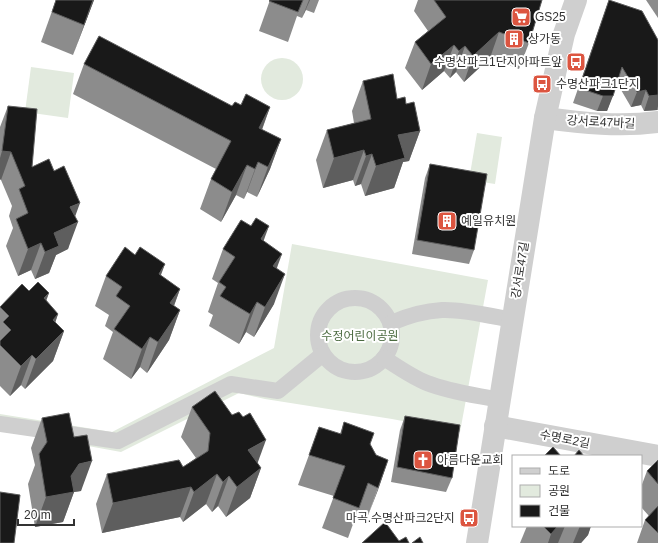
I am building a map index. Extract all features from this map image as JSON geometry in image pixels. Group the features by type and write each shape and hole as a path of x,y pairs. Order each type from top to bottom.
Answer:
{"street":[{"name":"강서로47길","path":"477,543 545,118 564,34 576,0"},
{"name":"강서로47바길","path":"545,118 586,123 639,124 658,122"},
{"path":"351,297 370,300 376,303 385,312 391,323 393,336 391,348 376,367 364,372 352,373 340,370 330,364 318,343 318,331 321,318 328,308 339,300 351,297"},
{"path":"391,323 406,316 442,310 459,311 512,320"},
{"path":"0,424 118,441 231,384 278,391 323,354"},
{"path":"384,358 406,372 428,383 455,391 499,400"},
{"name":"수명로2길","path":"495,426 658,456"}],"green space":[{"path":"282,58 297,64 303,79 297,94 282,100 267,94 261,79 267,64"},
{"path":"31,67 74,73 68,118 25,112"},
{"path":"477,133 502,137 495,184 469,180"},
{"name":"수정어린이공원","path":"292,244 488,280 460,432 392,419 265,399 239,393 121,452 0,430 0,414 112,432 274,348"}],"building":[{"path":"56,0 93,0 84,25 52,12"},
{"path":"303,0 298,12 269,1"},
{"path":"434,0 542,0 529,43 499,32 473,56 465,46 459,51 454,45 431,64 415,42 446,17"},
{"path":"609,0 642,11 658,40 658,95 649,96 646,90 637,92 622,67 613,96 603,96 579,88"},
{"path":"99,36 232,106 235,102 241,105 246,94 270,107 259,128 281,139 268,167 258,162 255,169 247,165 232,192 211,179 231,141 84,64"},
{"path":"393,74 397,99 405,97 406,104 414,102 420,131 398,135 405,158 376,166 372,154 366,156 364,150 334,158 327,130 371,119 363,81"},
{"path":"8,106 37,109 32,167 49,159 54,171 64,166 80,203 70,207 78,222 54,233 59,246 45,252 41,243 28,249 16,219 28,213 19,189 25,186 11,152 2,151"},
{"name":"예일유치원","path":"430,164 487,174 474,250 417,240"},
{"path":"256,218 269,226 261,239 282,254 273,266 285,274 265,307 257,302 250,314 220,296 226,287 219,282 235,257 223,249 241,220 251,226"},
{"path":"125,247 135,255 140,247 165,264 159,274 180,289 170,303 180,310 158,342 150,337 142,349 114,329 130,306 116,296 122,287 106,276"},
{"path":"38,282 49,293 44,298 58,314 53,320 64,331 36,359 32,355 21,366 0,345 0,341 11,330 3,322 9,316 0,307 22,284 29,291"},
{"path":"215,391 232,415 239,412 243,417 250,413 266,440 248,450 261,468 237,487 229,476 223,482 217,474 194,492 191,487 113,503 107,474 179,460 183,467 208,451 210,433 192,407"},
{"path":"69,413 74,437 87,435 92,461 79,464 71,476 74,492 46,497 39,454 47,442 42,418"},
{"name":"아름다운교회","path":"405,416 460,425 452,478 397,467"},
{"path":"344,422 374,433 370,444 376,455 388,460 378,488 368,483 359,508 333,498 345,466 309,455 319,427 341,434"},
{"path":"553,447 560,455 545,455"},
{"path":"579,450 583,455 575,455"},
{"path":"658,460 658,484 647,471"},
{"path":"0,492 20,495 14,543 0,543"},
{"path":"658,506 658,533 645,520"},
{"path":"385,522 399,541 406,537 409,543 362,543"},
{"path":"544,527 557,527 551,534"},
{"path":"420,537 423,543 412,543"}],"place":[{"name":"GS25","path":"521,17"},
{"name":"상가동","path":"514,39"},
{"name":"수명산파크1단지아파트앞","path":"576,62"},
{"name":"수명산파크1단지","path":"542,84"},
{"name":"예일유치원","path":"447,221"},
{"name":"아름다운교회","path":"423,460"},
{"name":"마곡.수명산파크2단지","path":"469,518"}]}
